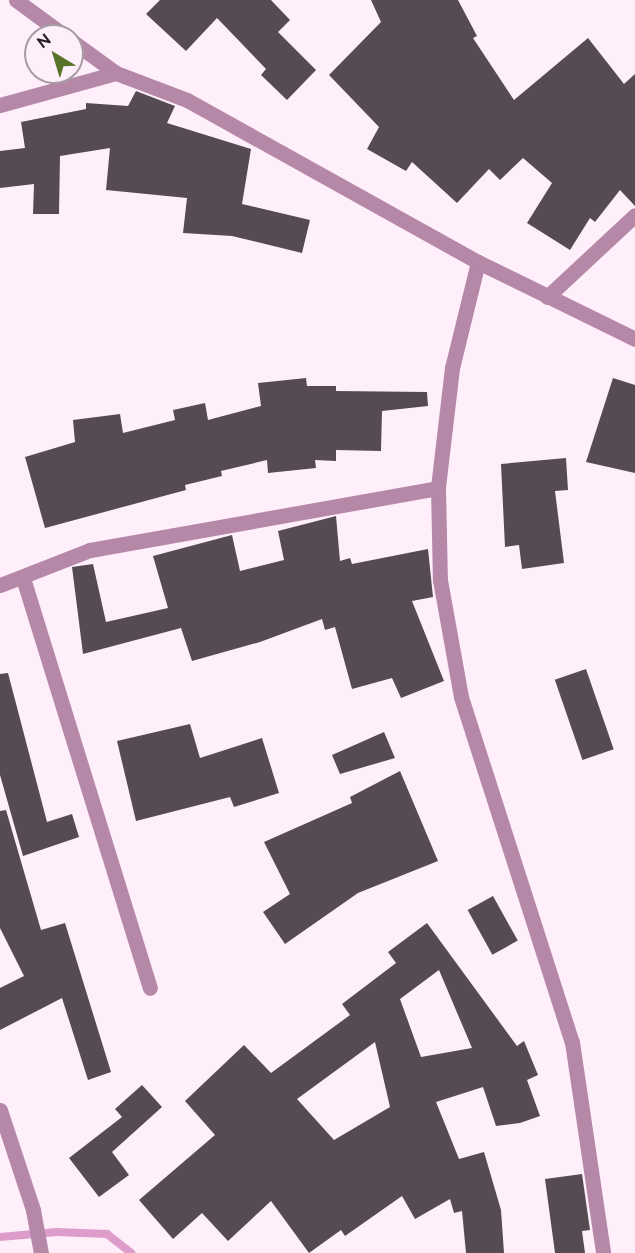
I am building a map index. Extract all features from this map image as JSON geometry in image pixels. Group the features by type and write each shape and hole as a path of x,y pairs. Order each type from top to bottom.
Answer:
{"street":[{"path":"16,0 49,24"},
{"path":"84,50 116,73 187,100 478,262 635,339"},
{"path":"0,105 116,73"},
{"path":"547,297 635,215"},
{"path":"478,262 452,369 438,488 440,580 461,697 572,1042 603,1253"},
{"path":"0,585 23,578 90,550 438,488"},
{"path":"23,578 150,988"},
{"path":"0,1110 33,1210 41,1253"}],"building":[{"path":"160,0 271,0 290,20 278,32 316,70 287,100 261,75 266,69 217,18 186,51 146,14"},
{"path":"371,0 458,0 477,36 473,38 514,100 588,38 624,84 635,74 635,206 620,190 595,222 590,218 570,250 527,223 552,183 523,158 500,180 489,169 457,203 412,162 406,171 367,149 379,127 329,75 381,22"},
{"path":"136,91 175,106 167,123 251,149 242,204 310,220 302,253 232,236 183,233 187,198 106,190 110,148 60,156 59,214 33,214 34,184 0,188 0,151 25,148 21,122 86,109 86,103 128,106"},
{"path":"306,378 307,386 336,386 336,391 427,392 428,406 382,411 381,451 336,450 336,461 315,460 316,468 268,473 267,460 221,471 222,476 185,485 186,490 45,528 25,457 75,442 73,420 120,414 123,433 175,420 173,410 205,403 208,420 261,406 258,383"},
{"path":"613,378 635,385 635,473 586,462"},
{"path":"566,458 568,490 555,491 564,563 522,569 519,545 505,547 501,464"},
{"path":"336,516 340,561 350,558 352,564 428,549 433,597 412,601 444,681 401,698 392,678 352,689 335,627 325,630 322,619 260,642 192,661 181,628 83,654 72,567 93,564 106,622 168,608 153,556 232,535 240,571 284,560 278,531"},
{"path":"586,669 614,749 582,760 555,680"},
{"path":"8,673 47,822 72,814 79,837 23,856 0,775 0,674"},
{"path":"190,724 200,758 262,738 279,793 234,807 230,797 136,821 117,741"},
{"path":"384,732 395,758 340,774 332,755"},
{"path":"400,771 438,861 358,893 285,944 263,912 290,894 264,842 352,803 350,797"},
{"path":"6,810 41,930 65,923 111,1072 88,1080 62,998 0,1030 0,988 24,976 0,928 0,811"},
{"path":"493,896 518,941 492,955 468,910"},
{"path":"427,923 517,1046 524,1041 538,1075 527,1080 540,1116 520,1123 496,1126 483,1087 436,1102 459,1159 484,1152 501,1210 504,1253 466,1253 462,1211 454,1213 450,1199 415,1219 402,1196 345,1236 341,1230 309,1253 271,1201 228,1241 202,1213 173,1239 139,1200 215,1135 185,1101 244,1045 271,1073 350,1015 342,1004 396,963 388,952","holes":["439,970 472,1048 421,1057 400,999","375,1042 390,1107 334,1140 297,1099"]},
{"path":"142,1085 162,1107 112,1152 129,1175 99,1197 69,1158 122,1117 115,1109"},
{"path":"582,1174 590,1230 582,1231 585,1253 555,1253 545,1179"}],"waterway":[{"path":"0,1237 57,1232 107,1234 131,1253"}]}
